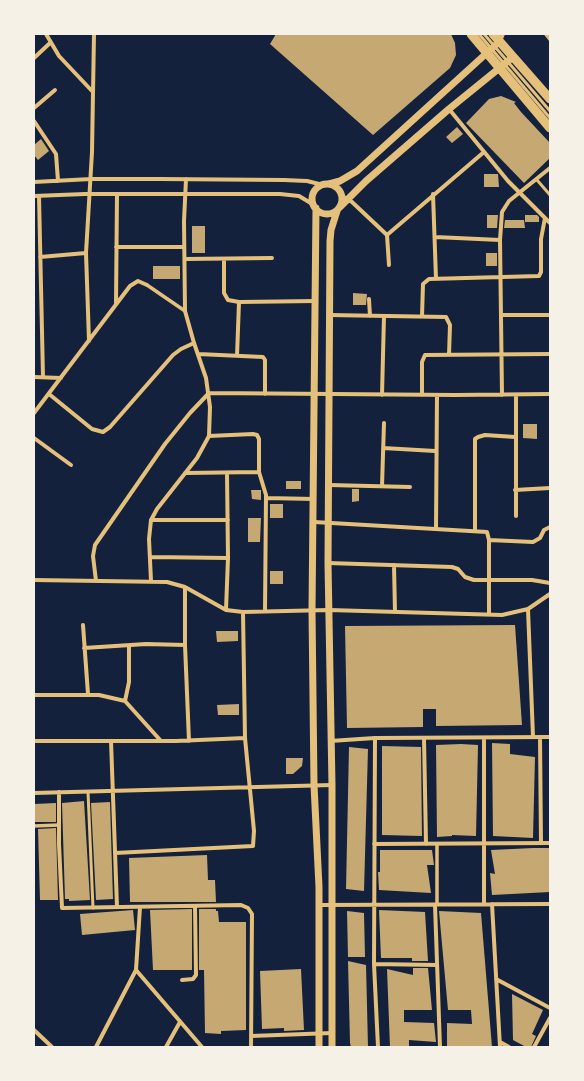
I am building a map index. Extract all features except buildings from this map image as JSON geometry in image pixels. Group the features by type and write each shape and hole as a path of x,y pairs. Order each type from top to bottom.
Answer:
{"main road":[{"path":"471,34 495,45 506,62 550,99"},
{"path":"493,34 495,45 550,128"}],"street":[{"path":"46,34 50,43 64,61 92,91"},
{"path":"89,341 86,252 91,179 94,34"},
{"path":"546,34 550,39"},
{"path":"34,58 50,43"},
{"path":"319,1047 319,905 314,785 312,610 316,302 314,193 326,184 340,181 357,171 495,45"},
{"path":"332,1047 332,785 330,741 328,563 330,394 329,315 331,230 338,209 345,198 506,62"},
{"path":"34,108 55,90"},
{"path":"449,110 520,193 550,223"},
{"path":"34,121 56,154 58,181"},
{"path":"387,234 484,152"},
{"path":"502,394 500,240 504,208 512,199 550,168"},
{"path":"34,182 91,179 186,179 307,181 326,184 336,187 345,198 387,234 389,265"},
{"path":"151,581 149,539 151,520 197,458 209,436 209,393 206,378 185,311 184,195 186,179"},
{"path":"43,377 40,256 36,196 90,194 290,195 299,196 326,214 338,209"},
{"path":"116,304 117,194"},
{"path":"433,194 436,279"},
{"path":"422,316 423,284 426,280 535,277 540,275 541,239 545,218"},
{"path":"435,237 500,240"},
{"path":"116,247 184,247"},
{"path":"40,256 86,252"},
{"path":"185,259 272,258"},
{"path":"224,259 225,296 230,300 239,302 316,302"},
{"path":"34,413 132,284 138,281 147,285 185,311"},
{"path":"369,299 370,316"},
{"path":"237,356 239,302"},
{"path":"329,315 446,317 450,325 449,354"},
{"path":"502,315 550,315"},
{"path":"382,395 384,316"},
{"path":"49,394 92,429 103,432 110,427 173,355 181,349 194,343"},
{"path":"198,354 260,356 264,358 265,394"},
{"path":"422,395 423,357 428,355 449,354 502,356 550,354"},
{"path":"34,377 61,378"},
{"path":"96,581 93,556 95,545 165,444 190,413 209,393 382,395 550,394"},
{"path":"436,528 435,451 437,395"},
{"path":"516,395 516,516"},
{"path":"382,486 382,448 384,423"},
{"path":"209,436 253,434 257,435 260,441 259,472 266,498 265,611"},
{"path":"475,530 476,439 485,435 515,437"},
{"path":"34,438 71,466"},
{"path":"382,448 435,451"},
{"path":"186,473 259,472"},
{"path":"226,610 228,558 227,473"},
{"path":"329,485 410,487"},
{"path":"515,490 550,488"},
{"path":"266,498 314,499"},
{"path":"151,520 228,520"},
{"path":"314,522 486,531 489,534 490,540 490,614"},
{"path":"490,540 533,542 540,538 544,530 550,528"},
{"path":"151,557 228,558"},
{"path":"328,563 452,567 458,569 467,578 489,580 532,580 550,583"},
{"path":"394,565 395,612"},
{"path":"34,580 167,582 185,587 226,610 243,612 329,610 512,614 528,609 550,594"},
{"path":"185,587 185,645 189,741"},
{"path":"528,609 533,737"},
{"path":"115,853 253,846 254,831 245,738 243,612"},
{"path":"83,625 88,694"},
{"path":"84,648 185,645"},
{"path":"125,700 129,682 129,646"},
{"path":"34,695 88,694 109,696 125,700 161,741"},
{"path":"540,737 540,843"},
{"path":"330,741 375,738 550,737"},
{"path":"34,741 189,741 245,738"},
{"path":"375,738 374,964 378,1047"},
{"path":"424,738 426,844"},
{"path":"484,738 484,904"},
{"path":"112,741 117,907"},
{"path":"34,793 332,785"},
{"path":"59,792 58,825 62,908 241,905 248,908 252,914 251,1047"},
{"path":"34,826 58,825"},
{"path":"374,844 550,843"},
{"path":"437,844 436,904 440,1047"},
{"path":"492,904 500,1047"},
{"path":"319,905 550,904"},
{"path":"182,980 193,979 196,975 195,906"},
{"path":"96,1047 136,970 140,907"},
{"path":"374,964 437,965"},
{"path":"136,970 202,1047"},
{"path":"496,979 550,1008"},
{"path":"534,1047 550,1018"},
{"path":"166,1047 180,1022"},
{"path":"34,1030 52,1047"},
{"path":"251,1036 332,1033"},
{"path":"500,1042 510,1047"}],"lane":[{"path":"479,34 495,45"},
{"path":"484,34 495,45"},
{"path":"506,62 550,111"},
{"path":"506,62 550,118"},
{"path":"537,180 550,195"},
{"path":"88,792 93,908"}]}
